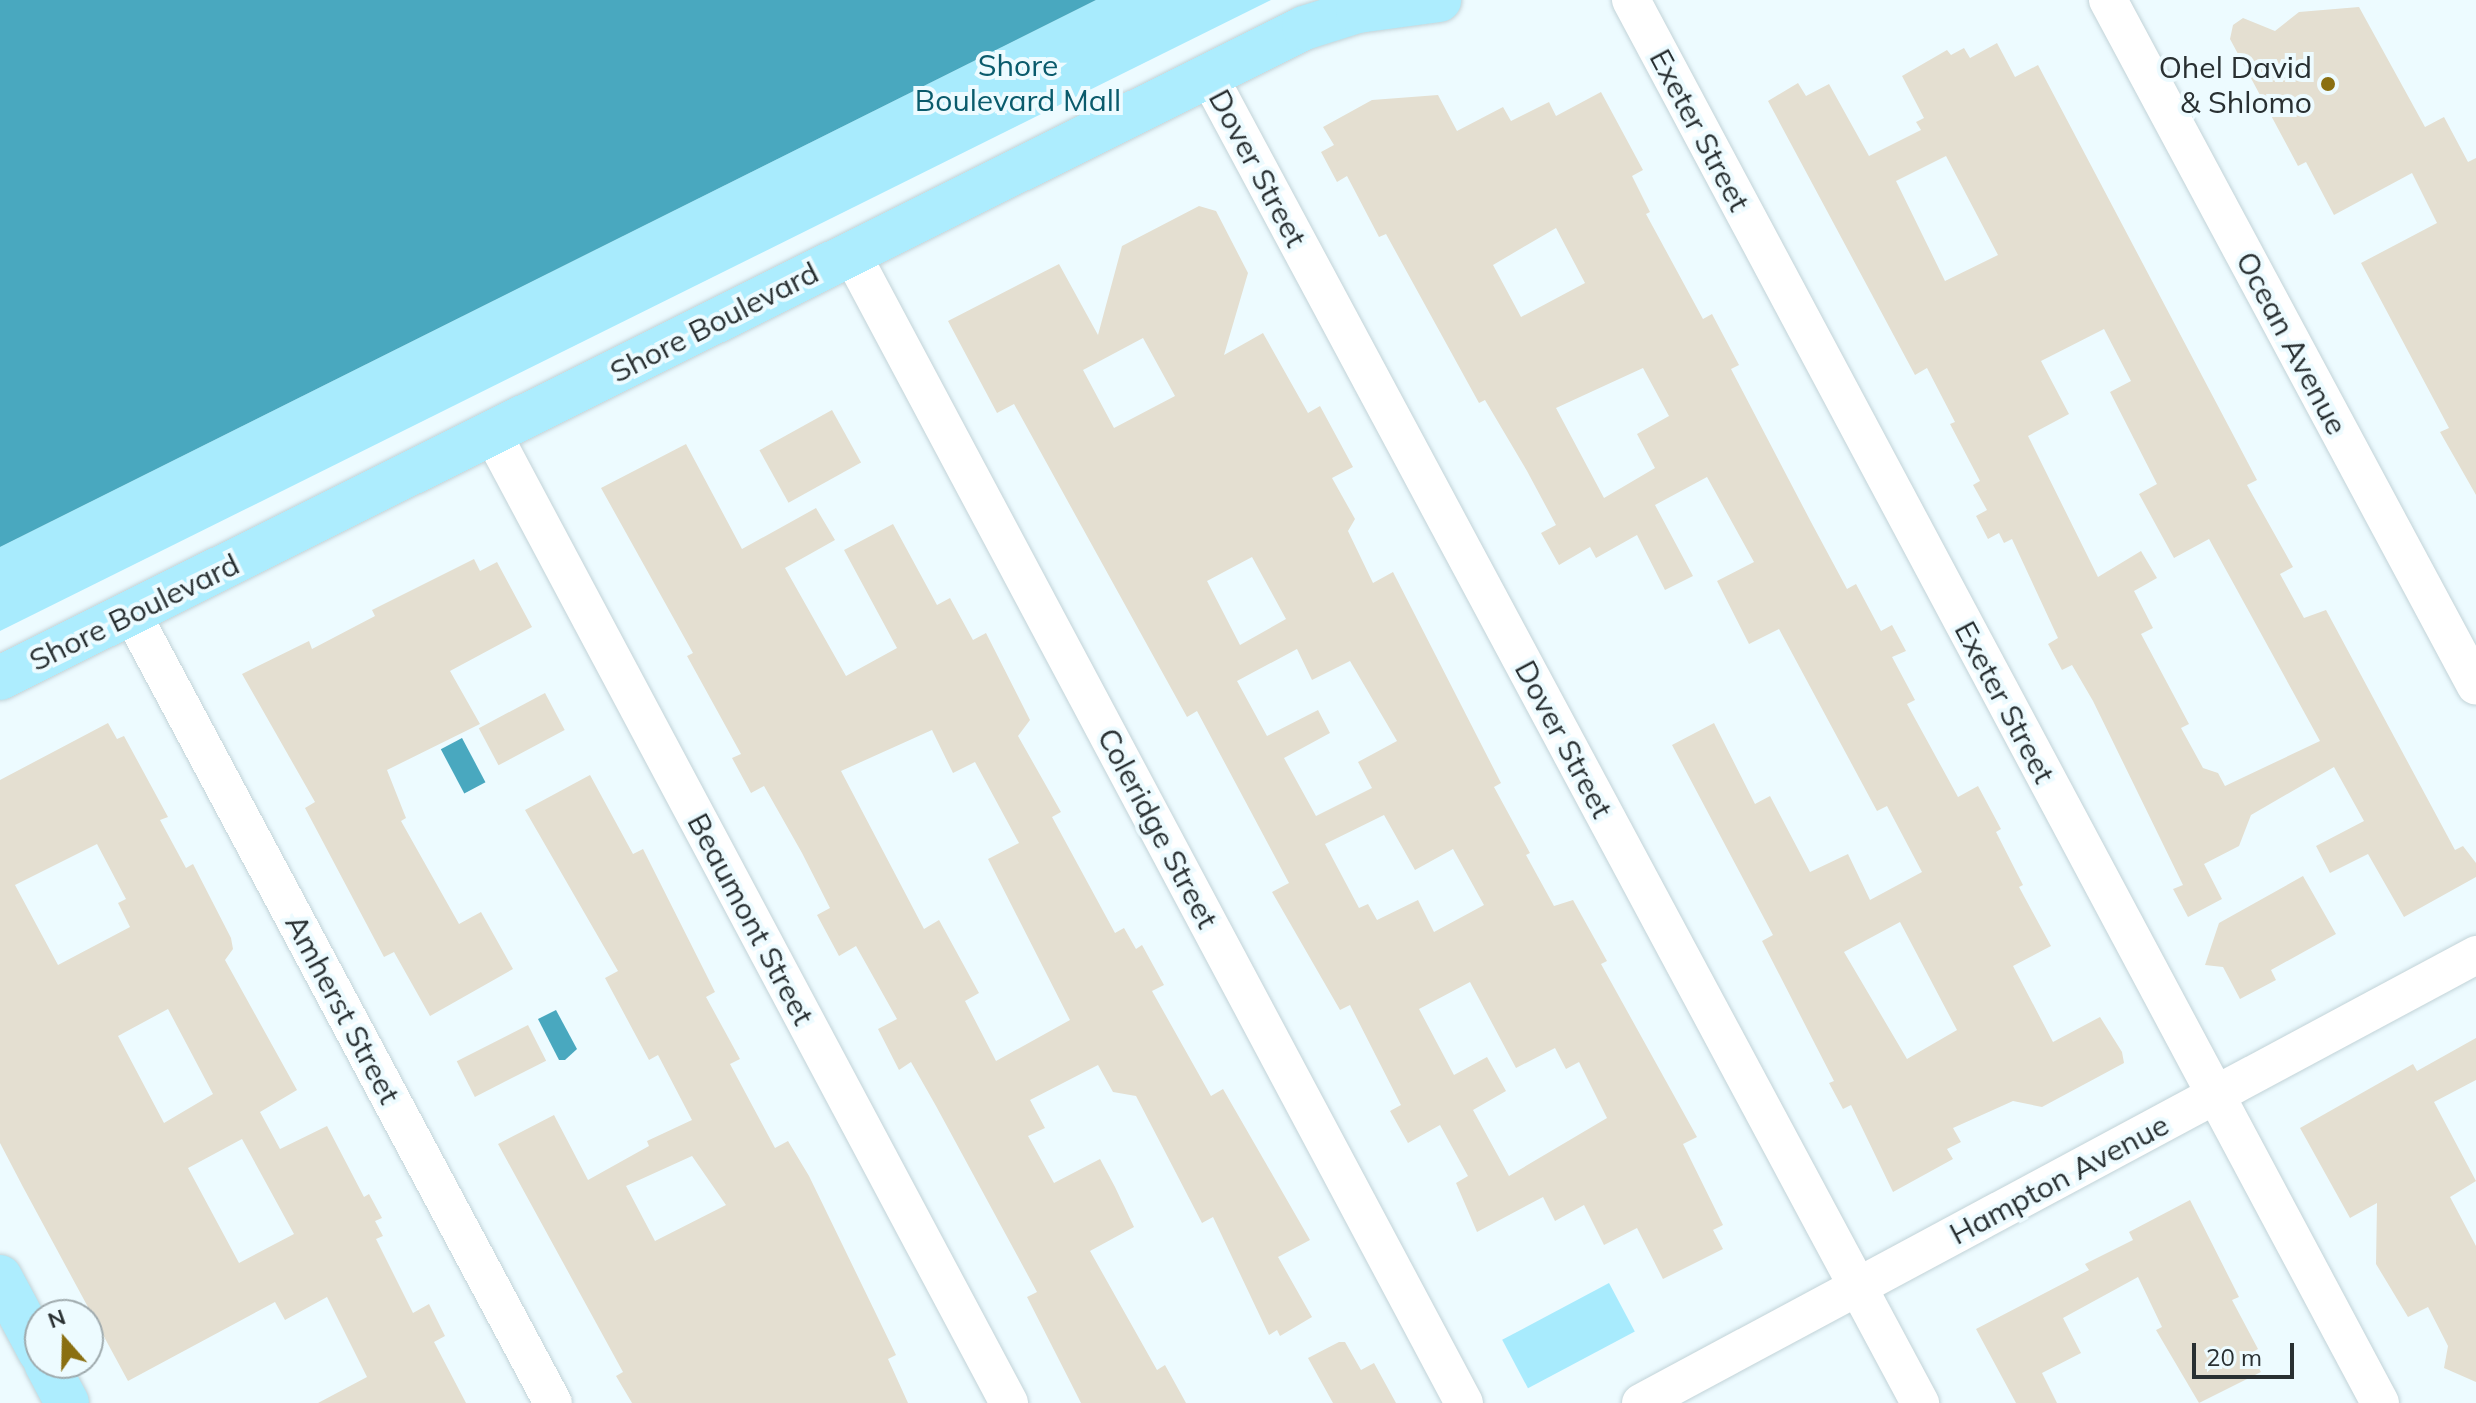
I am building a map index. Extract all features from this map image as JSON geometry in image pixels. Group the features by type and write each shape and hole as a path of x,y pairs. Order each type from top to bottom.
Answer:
{"main road":[{"name":"Shore Boulevard","path":"0,678 493,435 1304,28 1358,11 1439,0"},
{"path":"0,1277 24,1322"},
{"path":"54,1379 67,1403"}],"street":[{"name":"Exeter Street","path":"1631,0 2380,1403"},
{"name":"Ocean Avenue","path":"2108,0 2476,686"},
{"name":"Dover Street","path":"1208,75 1920,1403"},
{"name":"Coleridge Street","path":"851,253 1464,1403"},
{"name":"Beaumont Street","path":"493,435 1009,1403"},
{"name":"Amherst Street","path":"132,614 553,1403"},
{"name":"Hampton Avenue","path":"1641,1403 2476,955"}],"green space":[{"name":"Shore Boulevard Mall","path":"1096,0 1271,0 0,631 0,547"},
{"path":"1609,1283 1635,1332 1528,1388 1502,1340"}],"shaded area":[{"path":"0,0 1096,0 0,547"},
{"path":"462,738 485,782 464,793 441,749"},
{"path":"556,1010 577,1049 565,1060 559,1060 538,1019"}],"building":[{"path":"2359,7 2425,127 2444,117 2468,162 2476,158 2476,495 2440,432 2449,428 2361,263 2437,223 2412,173 2334,215 2306,162 2298,166 2230,39 2233,25 2243,18 2275,31 2299,12"},
{"path":"1997,43 2015,77 2038,65 2257,480 2247,485 2293,567 2280,574 2304,618 2326,610 2455,850 2463,846 2476,863 2476,877 2404,917 2368,854 2330,873 2316,846 2364,821 2334,767 2251,815 2239,846 2204,864 2222,899 2188,917 2173,889 2183,885 2093,701 2072,665 2062,670 2048,644 2058,638 2012,539 2004,543 1999,533 1988,539 1976,516 1987,510 1973,485 1980,481 1950,424 1955,422 1927,368 1915,375 1768,101 1798,83 1806,96 1829,84 1869,156 1921,130 1916,122 1924,118 1902,76 1947,50 1951,55 1964,48 1970,58","holes":["1946,156 1998,255 1945,281 1896,181","2104,329 2131,381 2110,392 2157,484 2139,494 2174,558 2209,539 2320,741 2225,786 2218,773 2203,768 2181,728 2189,724 2141,634 2153,628 2134,591 2157,578 2141,551 2098,577 2028,436 2069,414 2041,361"]},
{"path":"1601,92 1643,170 1632,176 1650,212 1646,214 1703,319 1712,314 1739,365 1731,369 1847,589 1856,584 1881,631 1892,625 1906,651 1892,657 1915,700 1907,704 1958,797 1978,786 2001,829 1996,832 2023,885 2019,887 2051,946 2013,966 2053,1042 2100,1017 2122,1052 2124,1063 2042,1107 2013,1101 1953,1128 1961,1142 1947,1149 1953,1159 1893,1192 1851,1105 1843,1109 1829,1083 1834,1081 1762,941 1773,935 1672,745 1714,723 1755,804 1770,796 1810,872 1848,854 1870,900 1922,872 1887,806 1877,811 1779,629 1749,644 1717,581 1754,562 1707,477 1655,505 1693,576 1665,590 1637,535 1596,558 1590,547 1559,565 1541,533 1556,525 1527,471 1485,400 1479,403 1386,234 1379,237 1347,176 1337,182 1321,152 1334,145 1323,127 1372,100 1438,95 1457,131 1503,107 1511,121 1549,102 1556,116","holes":["1556,228 1585,283 1521,317 1493,265","1643,368 1669,416 1637,434 1655,468 1604,498 1556,408","1900,922 1957,1030 1907,1059 1844,952"]},
{"path":"1199,206 1216,211 1248,273 1224,355 1263,333 1308,413 1320,406 1353,467 1332,478 1355,519 1348,531 1373,583 1393,572 1501,783 1494,787 1530,853 1526,855 1554,906 1573,900 1607,961 1601,964 1697,1137 1683,1144 1723,1225 1713,1230 1723,1249 1663,1279 1637,1228 1604,1245 1584,1205 1555,1221 1543,1197 1477,1232 1456,1183 1468,1176 1440,1125 1408,1143 1390,1111 1401,1105 1350,1005 1340,1010 1272,892 1289,883 1197,711 1187,717 1014,404 997,413 948,321 1059,264 1098,335 1122,246","holes":["1143,338 1175,396 1114,428 1083,370","1252,557 1286,619 1240,645 1207,581","1297,649 1312,680 1350,661 1397,741 1358,762 1372,788 1316,816 1284,758 1330,733 1318,710 1267,736 1237,681","1384,815 1415,870 1453,849 1484,905 1434,932 1418,900 1377,920 1368,904 1359,908 1325,844","1470,982 1516,1068 1555,1048 1566,1069 1579,1062 1607,1118 1509,1176 1473,1110 1506,1091 1487,1057 1454,1075 1419,1009"]},
{"path":"832,410 861,462 788,503 759,450"},
{"path":"686,444 742,549 816,508 835,540 785,568 846,676 897,648 844,550 893,524 937,605 950,598 973,640 986,633 1030,720 1018,736 1061,812 1052,817 1115,933 1124,928 1136,949 1142,945 1164,985 1152,991 1211,1096 1223,1089 1310,1240 1278,1257 1312,1317 1280,1336 1277,1330 1269,1335 1213,1217 1202,1223 1136,1096 1113,1092 1098,1065 1030,1100 1045,1128 1028,1136 1054,1183 1100,1159 1134,1227 1090,1251 1157,1370 1165,1365 1186,1403 1081,1403 1027,1297 1037,1292 911,1062 899,1070 878,1029 897,1019 856,946 839,956 817,915 830,908 764,786 751,793 732,758 741,754 687,656 693,653 601,488","holes":["932,730 953,773 975,762 1019,843 988,859 1070,1020 996,1061 965,1001 979,993 939,920 924,929 841,771"]},
{"path":"474,559 480,571 497,562 532,627 450,671 480,724 387,770 406,818 401,821 459,924 481,912 513,969 430,1016 394,952 384,957 305,808 315,802 242,674 309,641 312,649 375,616 372,610"},
{"path":"545,693 565,730 498,765 479,728"},
{"path":"108,723 117,739 124,736 168,817 160,820 186,868 193,864 231,938 233,949 225,960 297,1090 260,1112 280,1149 327,1126 364,1197 369,1194 382,1218 375,1221 383,1236 376,1239 413,1313 429,1304 445,1336 434,1342 466,1403 318,1403 367,1377 327,1297 285,1320 275,1302 128,1381 104,1336 104,1299 84,1299 0,1143 0,780","holes":["97,844 126,899 118,903 130,927 58,965 15,885","168,1009 213,1094 164,1123 118,1036","242,1139 294,1234 239,1263 188,1168"]},
{"path":"590,775 633,854 643,849 715,992 706,997 740,1059 730,1064 775,1148 788,1141 809,1176 896,1355 888,1359 908,1403 632,1403 616,1376 623,1372 498,1144 554,1115 588,1180 649,1146 647,1141 692,1120 658,1055 649,1060 605,978 618,971 525,810","holes":["692,1156 726,1205 655,1241 626,1186"]},
{"path":"2303,876 2336,934 2271,970 2276,980 2240,999 2223,967 2205,965 2219,923"},
{"path":"528,1025 546,1061 475,1097 457,1061"},
{"path":"2476,1038 2476,1080 2434,1102 2476,1181 2450,1197 2476,1246 2476,1382 2444,1368 2448,1346 2428,1307 2408,1317 2376,1264 2377,1203 2350,1218 2300,1128 2413,1064 2417,1071"},
{"path":"2190,1200 2239,1297 2232,1300 2258,1349 2251,1353 2261,1372 2199,1403 2156,1330 2162,1327 2138,1277 2063,1318 2081,1353 2042,1373 2057,1403 2016,1403 1976,1329 2089,1270 2085,1264 2133,1240 2129,1232"},
{"path":"1345,1342 1361,1370 1374,1363 1396,1403 1333,1403 1308,1358"}],"place":[{"name":"Ohel David & Shlomo","path":"2328,84"}]}
